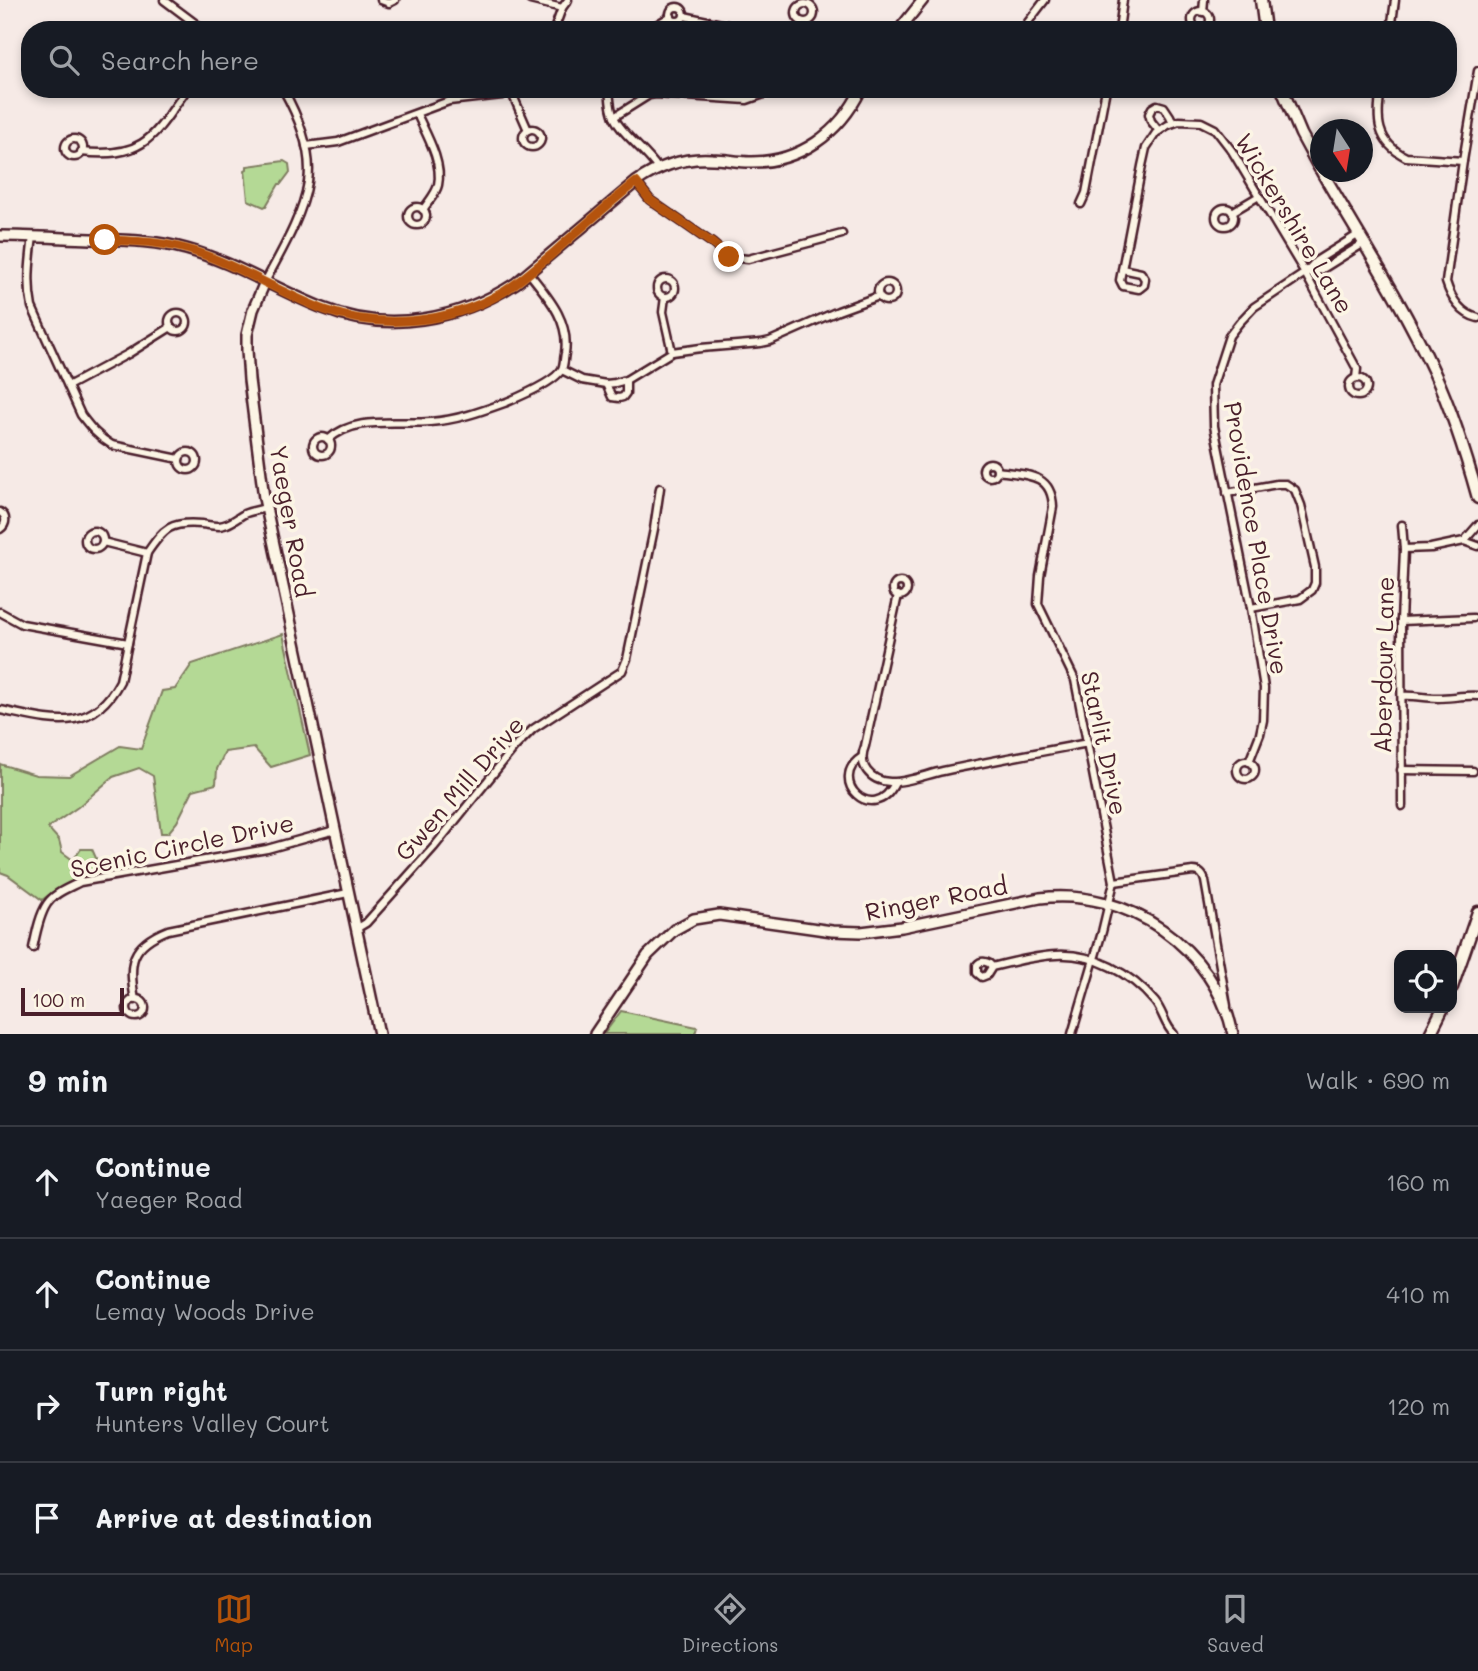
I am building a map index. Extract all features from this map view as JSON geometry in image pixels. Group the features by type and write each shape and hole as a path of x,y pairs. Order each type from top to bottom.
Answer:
{"main road":[{"path":"1261,0 1264,21"},
{"path":"1286,98 1310,150"},
{"path":"1328,182 1410,324 1442,391 1461,440 1478,498"},
{"path":"1457,973 1478,912"},
{"path":"1430,1034 1440,1013"}],"street":[{"path":"164,0 192,21"},
{"path":"381,0 386,3 395,0"},
{"path":"530,0 562,8"},
{"path":"557,21 568,0"},
{"path":"907,21 923,0"},
{"path":"1030,21 1045,0"},
{"path":"1120,21 1123,0"},
{"path":"1203,12 1204,0"},
{"path":"1392,21 1395,0"},
{"path":"677,7 683,10 684,16 678,21 674,20 671,10 677,7"},
{"path":"663,21 671,16"},
{"path":"684,16 707,21"},
{"path":"1478,71 1446,282 1457,303 1478,318"},
{"path":"82,152 116,153 145,142 155,134 181,98"},
{"path":"265,282 291,230 308,181 306,146 288,98"},
{"path":"306,146 338,142 449,101 476,98"},
{"path":"516,98 528,131"},
{"path":"611,98 614,117 620,126 653,160 658,169"},
{"path":"614,117 644,98"},
{"path":"717,98 753,98"},
{"path":"0,236 171,245 210,257 312,304 341,314 361,319 396,321 435,318 469,308 501,293 529,274 636,182 658,169 702,158 764,162 791,155 827,135 846,116 856,98"},
{"path":"1081,204 1086,193 1104,98"},
{"path":"1379,98 1377,111 1382,136 1398,153 1406,157 1463,162"},
{"name":"Wickershire Lane","path":"1122,270 1146,148 1159,131 1149,114 1157,105 1164,107 1173,123 1200,121 1215,129 1232,151 1357,369 1356,378"},
{"path":"417,114 433,152 438,173 435,193 423,210"},
{"path":"1159,131 1173,123"},
{"path":"636,182 650,200 729,257 748,259 842,234"},
{"path":"1232,212 1259,197"},
{"path":"33,236 28,271 30,300 81,415 102,439 112,445 178,459"},
{"name":"Providence Place Drive","path":"1249,762 1260,734 1265,705 1264,688 1251,608 1214,426 1213,385 1229,337 1254,307 1304,273 1316,261 1362,239"},
{"path":"328,440 337,432 352,426 464,418 519,397 549,381 562,370 565,331 549,298 529,274"},
{"name":"Yaeger Road","path":"265,282 249,323 247,350 266,508 379,1034"},
{"path":"562,370 582,380 606,384 626,380 672,352 770,341 879,296"},
{"path":"665,297 663,312 672,352"},
{"path":"68,386 128,354 170,327"},
{"path":"606,384 612,397 619,398 626,393 626,380"},
{"name":"Starlit Drive","path":"997,471 1034,477 1051,491 1053,507 1040,576 1038,604 1075,680 1114,882 1095,960 1072,1034"},
{"path":"1227,493 1277,484 1286,484 1295,490 1315,567 1312,590 1300,599 1251,608"},
{"name":"Gwen Mill Drive","path":"356,929 366,923 434,847 514,748 533,729 622,671 627,659 651,545 660,488"},
{"path":"0,710 53,720 76,720 96,710 111,698 120,681 147,553 158,537 172,526 184,523 224,525 245,514 266,508"},
{"path":"0,512 6,521 0,529"},
{"name":"Aberdour Lane","path":"1402,525 1402,806"},
{"path":"1464,541 1478,525"},
{"path":"1404,549 1431,548 1464,541 1478,547"},
{"path":"103,542 147,553"},
{"path":"898,595 862,757 869,774 882,781 895,783 942,771 1088,743"},
{"path":"0,612 22,624 128,643"},
{"path":"1401,621 1473,618"},
{"path":"1402,696 1478,696"},
{"path":"862,757 853,762 850,769 850,787 854,793 869,801 877,800 890,791 895,783"},
{"path":"1401,770 1473,771"},
{"name":"Scenic Circle Drive","path":"33,948 36,930 47,903 58,893 80,882 267,849 335,830"},
{"path":"1114,882 1201,871 1205,881 1227,1011"},
{"path":"135,1000 130,972 133,961 150,938 168,930 348,893"},
{"name":"Ringer Road","path":"596,1034 648,955 674,930 687,921 700,917 719,915 850,933 891,929 1051,897 1073,897 1110,903 1143,917 1174,938 1193,956 1219,991 1233,1034"},
{"path":"992,967 1057,955 1095,960 1137,983 1156,1003 1172,1032 1161,1033"}],"green space":[{"path":"284,161 289,164 290,172 266,206 248,200 245,170 247,166"},
{"path":"283,634 310,755 271,767 254,748 225,752 217,769 216,784 193,790 177,822 168,833 161,833 153,776 139,768 113,777 48,828 59,840 62,852 73,860 81,849 92,849 96,858 94,867 103,873 71,882 42,900 0,872 0,764 36,775 69,776 120,746 141,749 162,691 175,689 192,664"},
{"path":"621,1011 697,1027 695,1034 604,1034"}],"route":[{"path":"105,240 157,243 184,248 210,257 326,310 377,321 435,318 469,308 501,293 529,274 636,182 650,200 729,257"}]}
